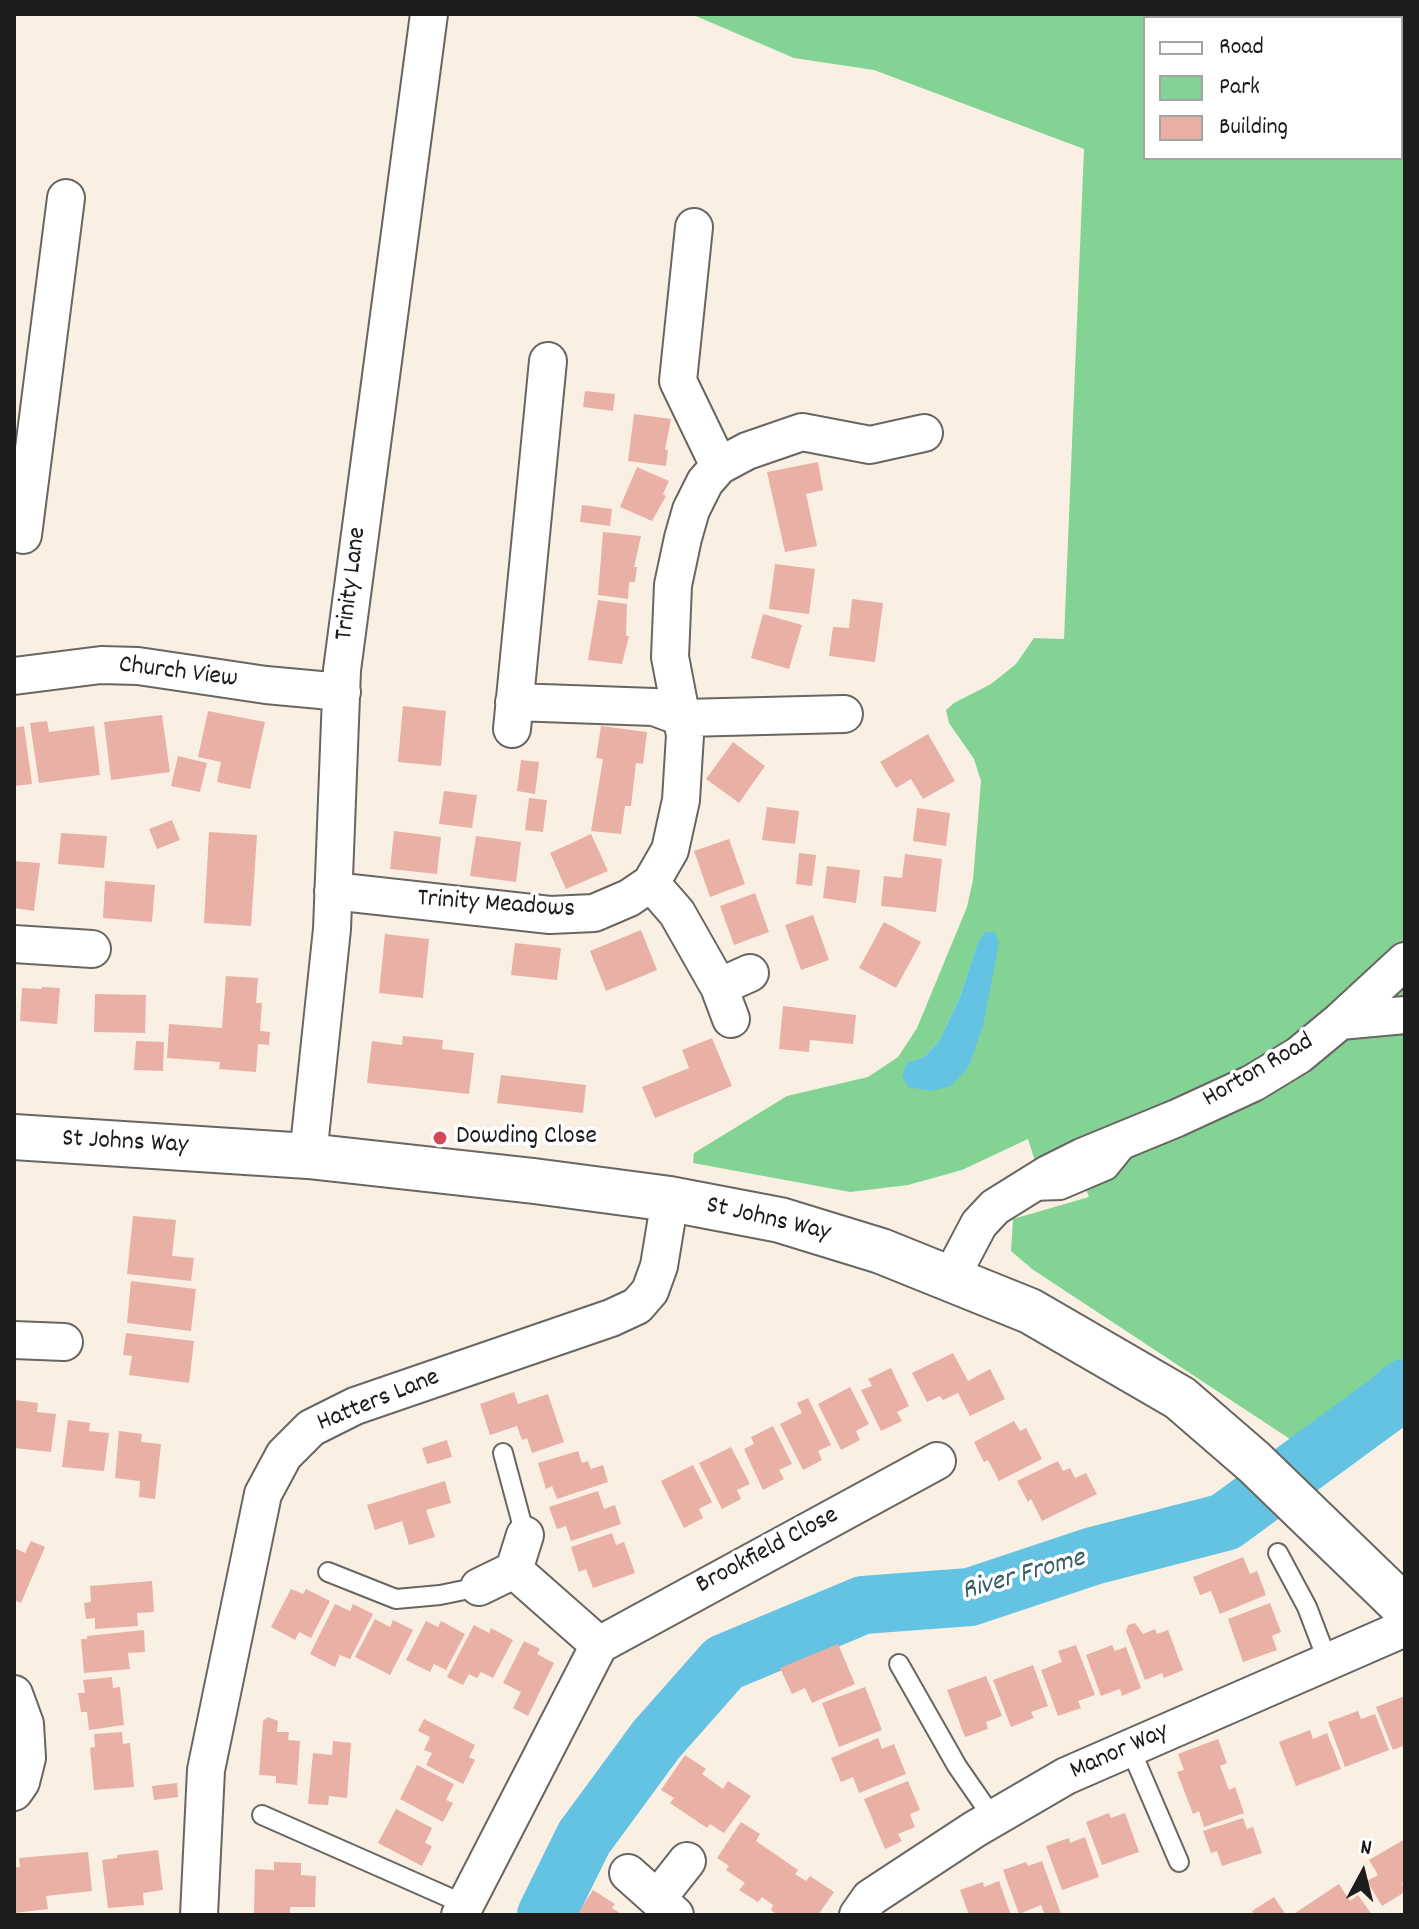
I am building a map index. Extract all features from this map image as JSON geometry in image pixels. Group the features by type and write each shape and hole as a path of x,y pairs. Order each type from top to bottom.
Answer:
{"street":[{"name":"Trinity Lane","path":"308,1156 333,891 342,692 352,592 429,14"},
{"path":"23,535 66,198"},
{"path":"694,227 678,381 719,466"},
{"path":"548,361 513,716 654,707 684,718 825,724"},
{"path":"733,993 677,913 651,883 670,850 681,800 684,718 670,657 673,585 691,510 705,482 719,466 747,451 802,432 870,445 924,433"},
{"name":"Church View","path":"14,676 101,665 138,666 266,685 342,692"},
{"name":"Trinity Meadows","path":"333,891 550,915 594,913 629,898 651,883"},
{"path":"14,944 92,949"},
{"name":"Horton Road","path":"954,1278 979,1224 995,1207 1082,1157 1253,1083 1299,1055 1405,961"},
{"path":"1340,1021 1405,1015"},
{"name":"St Johns Way","path":"14,1137 308,1156 534,1181 670,1199 780,1220 881,1251 1030,1311 1180,1398 1254,1462 1405,1608"},
{"name":"Hatters Lane","path":"199,1915 206,1770 263,1494 284,1455 311,1428 355,1406 611,1318 637,1306 650,1291 659,1266 670,1199"},
{"path":"14,1340 64,1342"},
{"name":"Brookfield Close","path":"599,1645 937,1461"},
{"path":"479,1587 514,1570 525,1535"},
{"path":"463,1910 599,1645 514,1570"},
{"name":"Manor Way","path":"858,1915 870,1898 993,1818 1066,1776 1405,1628"},
{"path":"14,1694 25,1724 27,1758 21,1782 14,1792"},
{"path":"628,1873 666,1907 687,1861"}],"lane":[{"path":"503,1453 525,1535"},
{"path":"1278,1553 1307,1607 1328,1662"},
{"path":"328,1572 396,1599 479,1587"},
{"path":"899,1664 957,1766 993,1818"},
{"path":"1130,1748 1179,1862"},
{"path":"262,1815 463,1910"}],"green space":[{"path":"691,14 1281,14 1283,16 1143,16 1143,160 1403,160 1403,122 1405,124 1405,1369 1302,1447 1032,1269 1011,1251 1013,1219 1089,1197 1071,1151 1035,1161 1028,1139 962,1170 908,1185 850,1192 693,1163 694,1153 787,1096 868,1077 898,1057 917,1028 967,907 973,880 981,781 974,759 949,723 946,710 991,684 1016,664 1034,638 1064,639 1084,149 874,70 794,58","holes":["978,942 931,1091 907,1064 924,1057 939,1041 959,999"]}],"water":[{"path":"985,932 995,932 999,943 983,1026 968,1068 951,1086 931,1091 908,1087 902,1076 907,1063 924,1057 939,1041 959,999 978,942"}],"building":[{"path":"585,391 615,394 613,411 583,407"},
{"path":"634,414 671,419 665,450 668,450 666,466 628,461"},
{"path":"818,462 823,490 806,494 817,546 785,552 767,472"},
{"path":"637,467 669,481 663,494 666,496 652,521 620,507"},
{"path":"582,505 612,509 610,526 580,522"},
{"path":"603,532 641,536 634,567 637,567 635,582 629,582 628,599 598,595"},
{"path":"775,564 815,569 809,614 769,609"},
{"path":"852,599 883,603 875,662 829,656 833,627 849,628"},
{"path":"598,600 627,604 626,636 629,636 622,664 588,660"},
{"path":"763,614 802,625 789,669 751,658"},
{"path":"403,706 446,711 441,766 398,762"},
{"path":"208,711 265,722 250,789 217,782 221,762 198,757"},
{"path":"162,715 170,772 111,780 104,722"},
{"path":"47,721 49,732 94,726 100,775 39,783 30,723"},
{"path":"24,726 32,784 14,786 14,728"},
{"path":"601,726 647,732 643,764 636,763 631,806 625,806 621,834 591,831 603,759 596,758"},
{"path":"928,734 955,781 923,799 911,779 896,788 880,762"},
{"path":"733,742 765,766 739,803 706,779"},
{"path":"178,756 207,763 200,792 171,786"},
{"path":"521,760 539,762 535,794 517,791"},
{"path":"444,791 477,795 472,828 439,824"},
{"path":"529,798 547,800 543,832 525,830"},
{"path":"767,807 799,811 795,844 762,840"},
{"path":"917,808 950,813 946,846 913,841"},
{"path":"172,820 180,840 157,849 149,829"},
{"path":"394,831 441,837 437,874 390,869"},
{"path":"209,832 257,835 251,926 204,923"},
{"path":"61,833 107,836 104,868 58,864"},
{"path":"591,834 608,871 566,889 550,853"},
{"path":"476,836 521,842 516,882 470,876"},
{"path":"729,839 745,884 710,897 694,851"},
{"path":"799,853 816,855 812,886 796,884"},
{"path":"905,854 942,859 936,912 881,906 884,876 902,878"},
{"path":"14,861 40,863 34,911 14,908"},
{"path":"827,866 860,870 856,903 823,898"},
{"path":"105,881 155,885 152,922 103,918"},
{"path":"755,893 769,932 734,945 720,906"},
{"path":"813,915 829,960 801,970 785,925"},
{"path":"884,922 921,942 896,988 859,968"},
{"path":"641,930 657,970 606,991 590,951"},
{"path":"385,934 429,939 423,998 379,993"},
{"path":"515,943 561,948 557,980 511,975"},
{"path":"226,976 258,978 256,1003 262,1003 260,1031 270,1032 269,1045 258,1044 256,1072 219,1069 220,1062 167,1058 169,1024 222,1028"},
{"path":"22,988 60,988 57,1024 20,1021"},
{"path":"95,994 146,995 145,1033 94,1032"},
{"path":"783,1006 856,1015 853,1044 810,1040 809,1052 779,1049"},
{"path":"403,1036 443,1040 442,1049 474,1053 469,1094 367,1083 372,1041 402,1045"},
{"path":"712,1038 732,1086 655,1118 642,1087 689,1068 682,1050"},
{"path":"136,1041 164,1042 163,1071 134,1070"},
{"path":"501,1075 586,1085 583,1113 497,1103"},
{"path":"133,1216 176,1220 172,1256 194,1258 191,1281 127,1274"},
{"path":"131,1281 196,1289 191,1331 127,1323"},
{"path":"126,1333 194,1341 189,1383 129,1375 132,1356 123,1355"},
{"path":"953,1353 968,1381 990,1369 1005,1399 970,1416 958,1393 943,1400 940,1396 927,1402 912,1373"},
{"path":"891,1368 909,1406 897,1412 902,1421 881,1431 861,1390 872,1386 868,1379"},
{"path":"850,1387 869,1424 856,1431 860,1440 841,1450 818,1404"},
{"path":"514,1392 518,1404 548,1394 564,1442 532,1453 527,1438 522,1440 517,1426 490,1435 480,1404"},
{"path":"808,1398 831,1445 818,1451 822,1460 803,1470 780,1424 802,1413 797,1403"},
{"path":"15,1400 38,1403 37,1412 56,1414 51,1452 14,1448"},
{"path":"68,1420 90,1423 89,1431 109,1433 104,1471 62,1467"},
{"path":"1014,1421 1020,1431 1026,1428 1042,1459 999,1481 974,1442"},
{"path":"773,1426 792,1464 779,1470 784,1479 763,1490 744,1449 754,1444 751,1437"},
{"path":"119,1431 142,1434 141,1442 161,1444 155,1499 139,1497 140,1481 115,1478"},
{"path":"447,1440 452,1457 427,1464 422,1448"},
{"path":"731,1447 750,1484 737,1490 741,1499 722,1509 699,1463"},
{"path":"578,1451 582,1463 588,1461 591,1469 603,1465 608,1482 557,1499 552,1486 546,1489 538,1463"},
{"path":"1058,1461 1063,1471 1070,1468 1075,1478 1086,1473 1097,1494 1042,1521 1017,1481"},
{"path":"693,1465 712,1502 699,1509 703,1518 684,1528 661,1481"},
{"path":"445,1481 451,1503 426,1510 435,1537 409,1545 402,1521 375,1530 367,1505"},
{"path":"598,1491 604,1509 615,1505 621,1524 571,1541 566,1526 557,1529 549,1507"},
{"path":"612,1533 616,1545 624,1542 635,1573 593,1588 586,1569 579,1572 571,1547"},
{"path":"31,1541 45,1547 21,1603 14,1600 14,1548 25,1553"},
{"path":"1243,1557 1250,1574 1257,1571 1266,1595 1220,1614 1211,1591 1200,1595 1193,1577"},
{"path":"152,1581 154,1612 137,1613 138,1626 95,1629 95,1618 86,1619 84,1603 91,1602 90,1586"},
{"path":"291,1589 303,1594 306,1589 330,1601 311,1638 299,1632 295,1640 271,1627"},
{"path":"1270,1603 1281,1632 1272,1636 1277,1650 1243,1662 1228,1619"},
{"path":"335,1604 350,1611 353,1604 373,1614 350,1659 340,1655 335,1667 310,1654"},
{"path":"375,1619 390,1627 393,1620 413,1630 390,1675 355,1657"},
{"path":"426,1621 438,1627 441,1621 465,1634 446,1670 434,1664 430,1672 406,1660"},
{"path":"1135,1623 1143,1634 1155,1629 1157,1634 1168,1630 1183,1670 1164,1678 1162,1673 1145,1680 1126,1631 1128,1625"},
{"path":"474,1625 489,1633 491,1628 513,1640 493,1678 481,1672 477,1678 469,1674 463,1685 447,1677"},
{"path":"144,1630 145,1652 128,1653 130,1669 84,1673 81,1639"},
{"path":"524,1641 540,1649 537,1654 554,1663 528,1716 513,1708 521,1692 503,1683"},
{"path":"838,1644 855,1684 812,1703 805,1688 792,1694 780,1668"},
{"path":"1076,1645 1095,1695 1078,1701 1081,1708 1058,1716 1041,1670 1062,1662 1058,1651"},
{"path":"1112,1645 1115,1651 1126,1647 1141,1688 1122,1696 1120,1689 1101,1696 1086,1655"},
{"path":"1033,1665 1048,1706 1031,1712 1034,1718 1011,1727 993,1680"},
{"path":"986,1676 1002,1716 986,1722 988,1729 965,1737 947,1690"},
{"path":"112,1677 113,1688 120,1687 124,1725 89,1730 87,1712 81,1712 78,1693 85,1693 83,1680"},
{"path":"865,1687 882,1730 839,1747 822,1703"},
{"path":"1405,1696 1405,1745 1393,1750 1376,1707"},
{"path":"1358,1711 1361,1719 1375,1714 1389,1750 1345,1767 1328,1722"},
{"path":"268,1717 278,1721 277,1732 289,1732 288,1740 300,1741 297,1785 276,1783 276,1776 259,1775 263,1721"},
{"path":"424,1719 475,1745 469,1757 475,1760 463,1784 426,1765 432,1753 424,1750 430,1737 418,1731"},
{"path":"1310,1730 1313,1739 1327,1733 1341,1769 1296,1786 1279,1742"},
{"path":"122,1732 123,1744 130,1743 134,1787 94,1790 90,1748 95,1747 94,1734"},
{"path":"878,1738 882,1749 894,1744 906,1774 859,1793 853,1777 841,1782 831,1758"},
{"path":"1218,1739 1227,1763 1220,1766 1229,1790 1235,1787 1244,1813 1204,1827 1199,1811 1193,1814 1177,1772 1184,1770 1178,1754"},
{"path":"333,1741 351,1743 347,1798 329,1796 328,1805 308,1804 313,1753 332,1755"},
{"path":"685,1755 706,1769 702,1774 723,1789 728,1781 751,1796 724,1833 710,1824 707,1828 670,1803 674,1798 661,1790"},
{"path":"417,1765 454,1784 446,1800 453,1803 443,1822 400,1799"},
{"path":"908,1781 920,1810 910,1814 915,1827 898,1834 902,1841 885,1849 864,1799"},
{"path":"177,1783 178,1797 154,1800 152,1786"},
{"path":"396,1809 432,1828 425,1843 432,1846 422,1866 378,1843"},
{"path":"1109,1813 1111,1818 1125,1813 1139,1852 1102,1865 1086,1822"},
{"path":"1243,1818 1247,1829 1253,1827 1262,1853 1222,1866 1217,1851 1211,1853 1203,1831"},
{"path":"741,1822 760,1834 756,1841 798,1870 795,1874 806,1881 810,1876 834,1892 818,1915 778,1915 771,1910 773,1905 762,1897 758,1902 739,1890 745,1883 726,1870 729,1866 717,1858"},
{"path":"1085,1837 1099,1877 1062,1890 1046,1846 1069,1838 1070,1843"},
{"path":"1405,1839 1405,1881 1402,1883 1405,1892 1382,1906 1367,1881 1378,1875 1369,1860"},
{"path":"158,1850 163,1890 143,1893 144,1905 108,1908 102,1860"},
{"path":"88,1852 92,1891 46,1896 48,1909 14,1913 14,1867 20,1867 19,1858"},
{"path":"1042,1861 1061,1914 1045,1915 1041,1905 1019,1914 1003,1870 1026,1862 1028,1866"},
{"path":"274,1862 301,1863 301,1875 316,1876 315,1907 290,1907 290,1915 254,1915 255,1869 274,1870"},
{"path":"999,1881 1011,1915 969,1915 960,1890 983,1882 984,1887"},
{"path":"1339,1884 1350,1901 1358,1895 1372,1915 1292,1915"},
{"path":"593,1890 615,1904 612,1908 623,1915 577,1915"},
{"path":"1274,1897 1286,1915 1254,1915 1252,1911"}],"waterway":[{"name":"River Frome","path":"546,1915 584,1838 656,1740 724,1663 863,1605 970,1597 1093,1556 1225,1522 1405,1388"}],"place":[{"name":"Dowding Close","path":"440,1138"}]}
